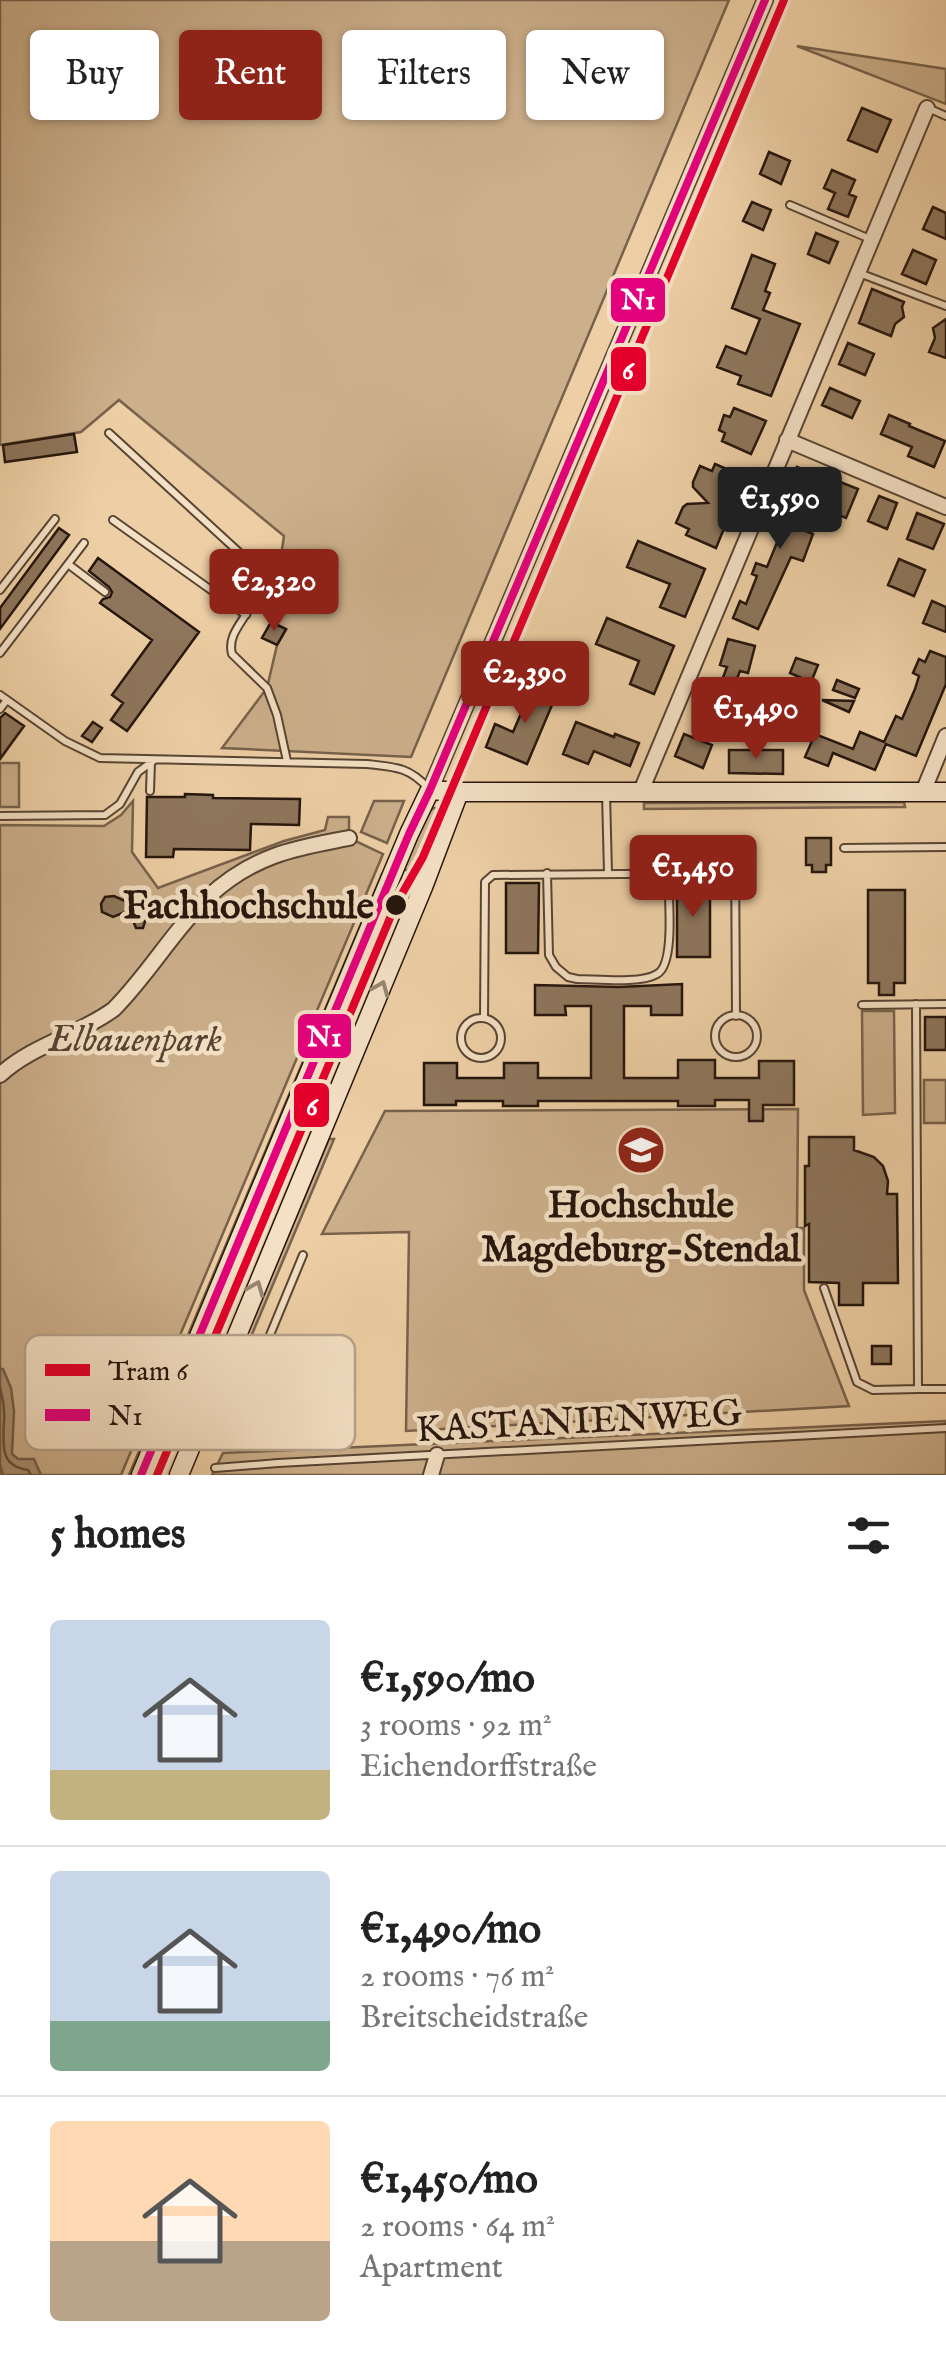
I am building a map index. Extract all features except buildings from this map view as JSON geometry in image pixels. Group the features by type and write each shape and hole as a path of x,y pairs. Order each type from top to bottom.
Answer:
{"street":[{"path":"200,1335 766,0"},
{"path":"641,792 926,108"},
{"path":"787,440 946,507"},
{"path":"923,792 946,736"},
{"path":"430,790 946,792"},
{"path":"237,1335 459,792"},
{"path":"0,1075 114,1009 190,915 226,880 286,852 349,838"},
{"path":"141,1475 151,1450"},
{"path":"179,1475 189,1450"},
{"path":"431,1475 437,1455"}],"lane":[{"path":"926,108 946,116"},
{"path":"790,204 872,239"},
{"path":"858,272 946,306"},
{"path":"109,433 252,563 257,572 254,603 229,648 266,688 277,715 287,761"},
{"path":"0,590 55,520"},
{"path":"114,520 246,615"},
{"path":"0,653 84,543"},
{"path":"68,564 105,592"},
{"path":"0,709 4,697 72,745 104,758 344,762 392,767 416,775 430,790"},
{"path":"150,790 155,760"},
{"path":"0,816 104,815 117,807 138,772 155,760"},
{"path":"606,792 608,873"},
{"path":"736,845 736,1016"},
{"path":"844,848 946,847"},
{"path":"547,873 549,954 556,967 577,979 643,978 665,968 668,873"},
{"path":"484,1018 485,882 493,875 736,873"},
{"path":"916,1004 918,1389"},
{"path":"862,1005 946,1004"},
{"path":"736,1016 750,1022 757,1036 750,1051 736,1057 721,1051 714,1036 721,1022 736,1016"},
{"path":"484,1018 498,1027 500,1043 487,1058 477,1058 465,1051 461,1036 468,1022 484,1018"},
{"path":"270,1335 303,1255"},
{"path":"824,1288 857,1382 873,1390 946,1389"},
{"name":"KASTANIENWEG","path":"215,1468 946,1428"}],"green space":[{"path":"0,0 729,0 411,757 222,748 267,688 277,645 286,630 271,622 284,536 119,400 81,432 0,445"},
{"path":"797,46 946,69 946,104"},
{"path":"0,763 19,763 19,807 0,807"},
{"name":"Elbauenpark","path":"133,801 132,852 158,888 284,841 325,830 328,817 349,817 349,838 383,854 180,1335 25,1335 25,1450 132,1450 121,1475 0,1475 0,825 104,826"},
{"path":"374,801 404,801 387,843 361,832"},
{"path":"904,802 905,807 644,809 644,803"},
{"path":"439,808 411,872 403,869 428,813"},
{"path":"385,872 192,1335 188,1335"},
{"path":"399,878 406,880 388,911 211,1335 207,1335"},
{"path":"862,1011 894,1011 895,1113 863,1115"},
{"path":"924,1080 946,1080 946,1123 924,1123"},
{"path":"798,1109 797,1228 804,1228 804,1290 849,1406 406,1431 409,1232 322,1234 385,1111"},
{"path":"329,1139 334,1139 252,1335 246,1335"},
{"path":"946,1421 946,1475 212,1475 223,1453"},
{"path":"140,1450 144,1450 134,1475 129,1475"},
{"path":"159,1450 163,1450 153,1475 148,1475"}],"water":[{"path":"0,1369 11,1388 12,1454 18,1459 34,1459 41,1475 3,1475"}],"tram line":[{"name":"6","path":"216,1335 395,906 423,857 784,0"},
{"name":"6","path":"157,1475 167,1450"}],"transit line":[{"name":"N1","path":"200,1335 765,0"},
{"name":"N1","path":"141,1475 151,1450"}],"place":[{"name":"Fachhochschule","path":"396,905"},
{"name":"Hochschule Magdeburg-Stendal","path":"641,1150"}]}
